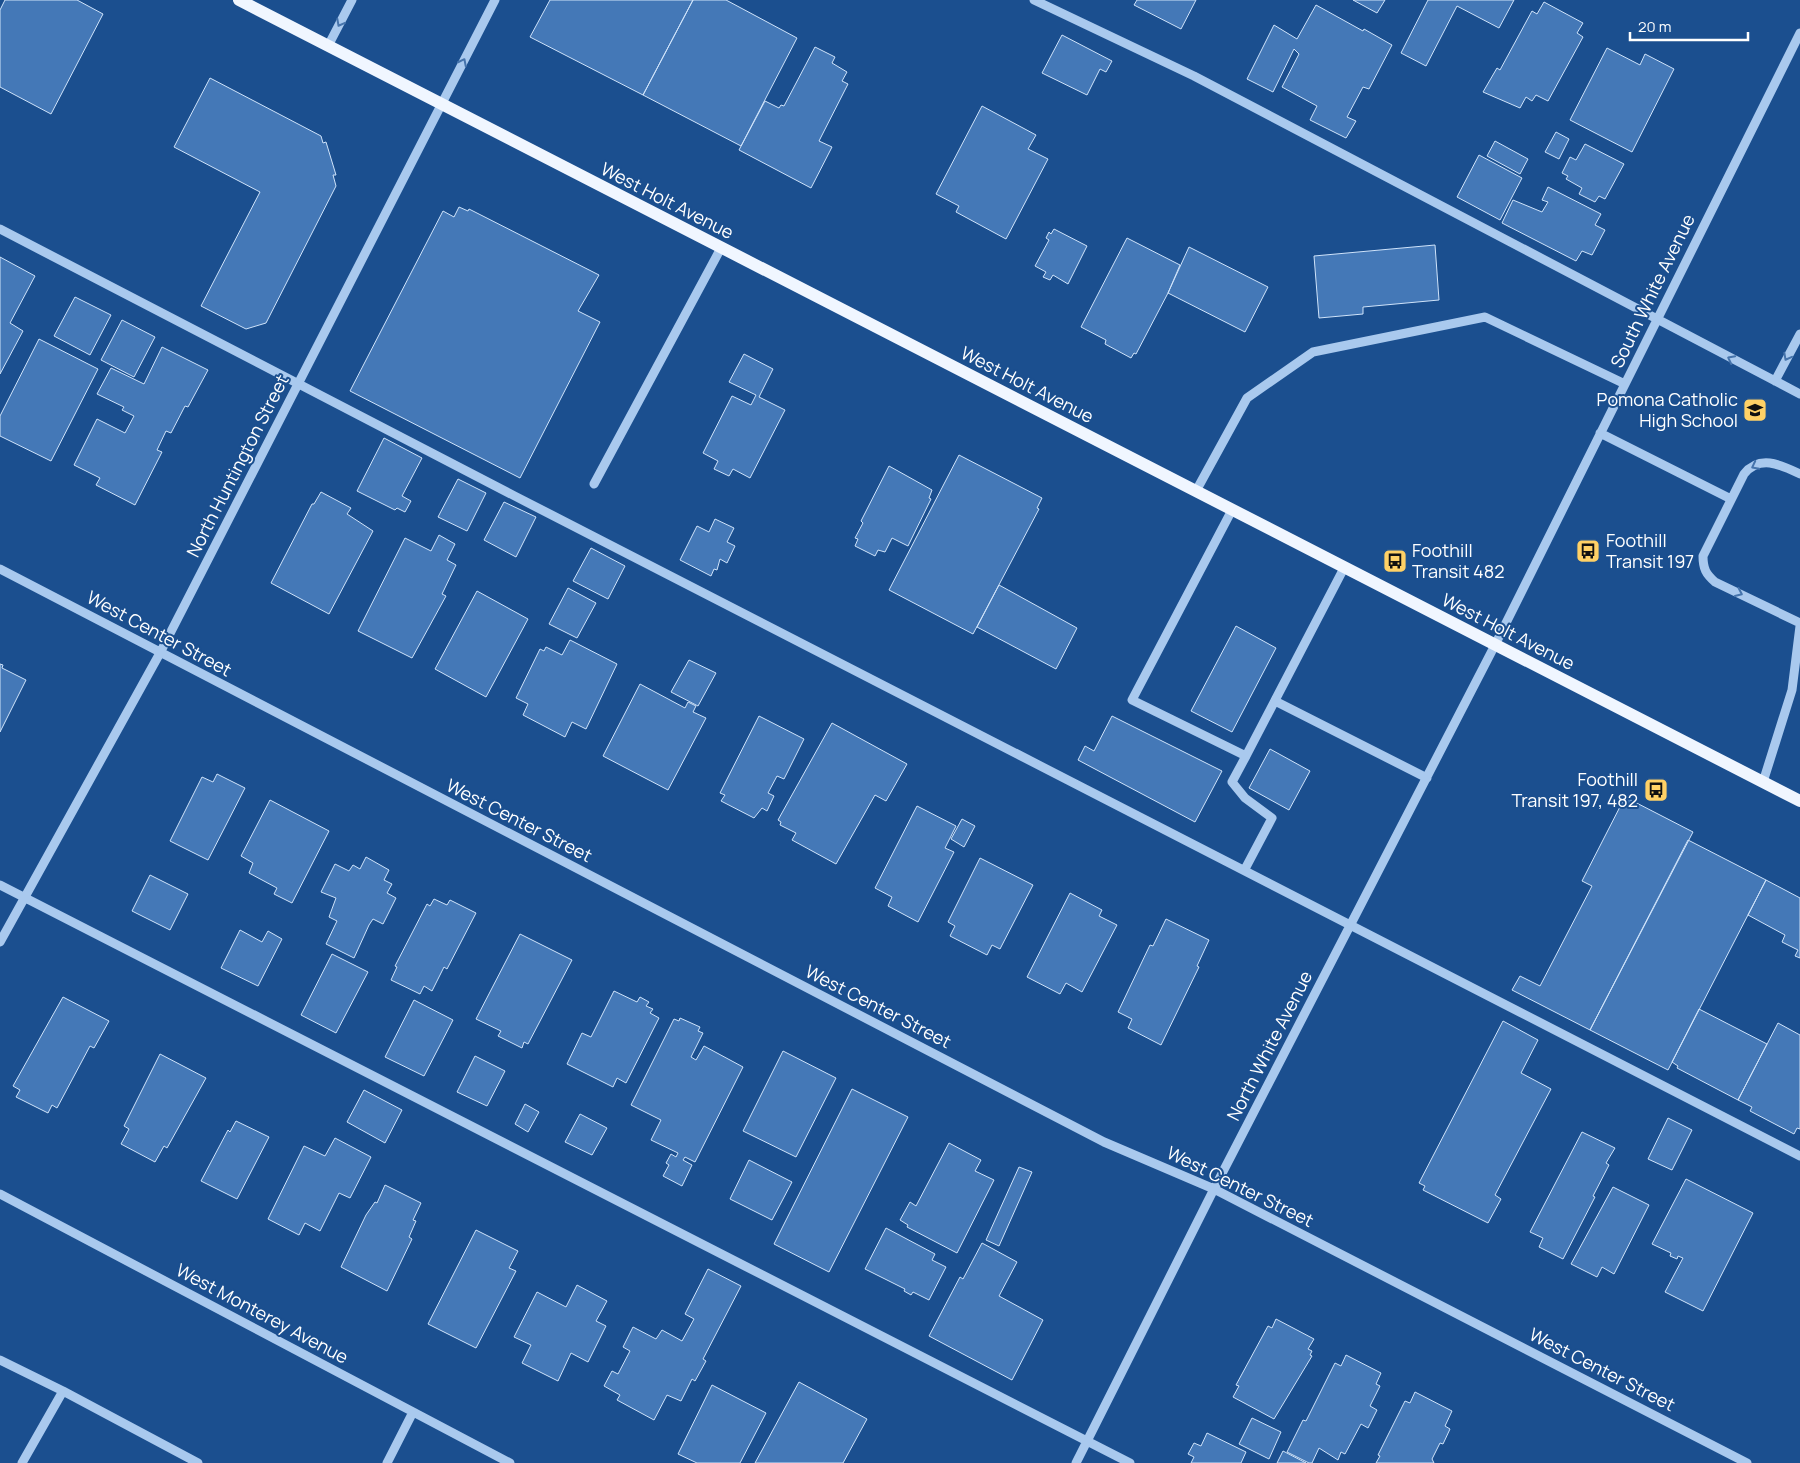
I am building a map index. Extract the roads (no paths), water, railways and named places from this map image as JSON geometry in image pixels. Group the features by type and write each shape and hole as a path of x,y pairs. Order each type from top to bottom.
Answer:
{"main road":[{"name":"West Holt Avenue","path":"239,0 1800,801"}],"street":[{"path":"328,46 352,0"},
{"name":"North Huntington Street","path":"0,942 160,653 495,0"},
{"path":"1034,0 1194,76 1800,394"},
{"name":"South White Avenue","path":"1495,644 1800,33"},
{"path":"0,229 298,385 1800,1156"},
{"path":"594,484 721,248"},
{"path":"1196,492 1247,398 1313,352 1486,317 1625,384"},
{"path":"1775,381 1800,334"},
{"path":"1600,434 1732,499"},
{"path":"1763,782 1792,690 1800,624 1715,582 1707,575 1703,566 1703,556 1744,474 1750,467 1761,462 1773,463 1800,474"},
{"path":"1232,510 1132,700 1246,756"},
{"path":"1244,869 1272,818 1245,798 1232,782 1344,568"},
{"name":"West Center Street","path":"0,569 1104,1142 1214,1189 1746,1463"},
{"name":"North White Avenue","path":"1076,1463 1214,1189 1495,644"},
{"path":"1274,701 1427,778"},
{"path":"0,885 1130,1463"},
{"name":"West Monterey Avenue","path":"0,1194 510,1463"},
{"path":"0,1360 63,1391 198,1463"},
{"path":"22,1463 63,1391"},
{"path":"387,1463 413,1412"}],"place":[{"name":"Pomona Catholic High School","path":"1755,410"},
{"name":"Foothill Transit 197","path":"1588,551"},
{"name":"Foothill Transit 482","path":"1395,561"},
{"name":"Foothill Transit 197, 482","path":"1656,790"}]}
